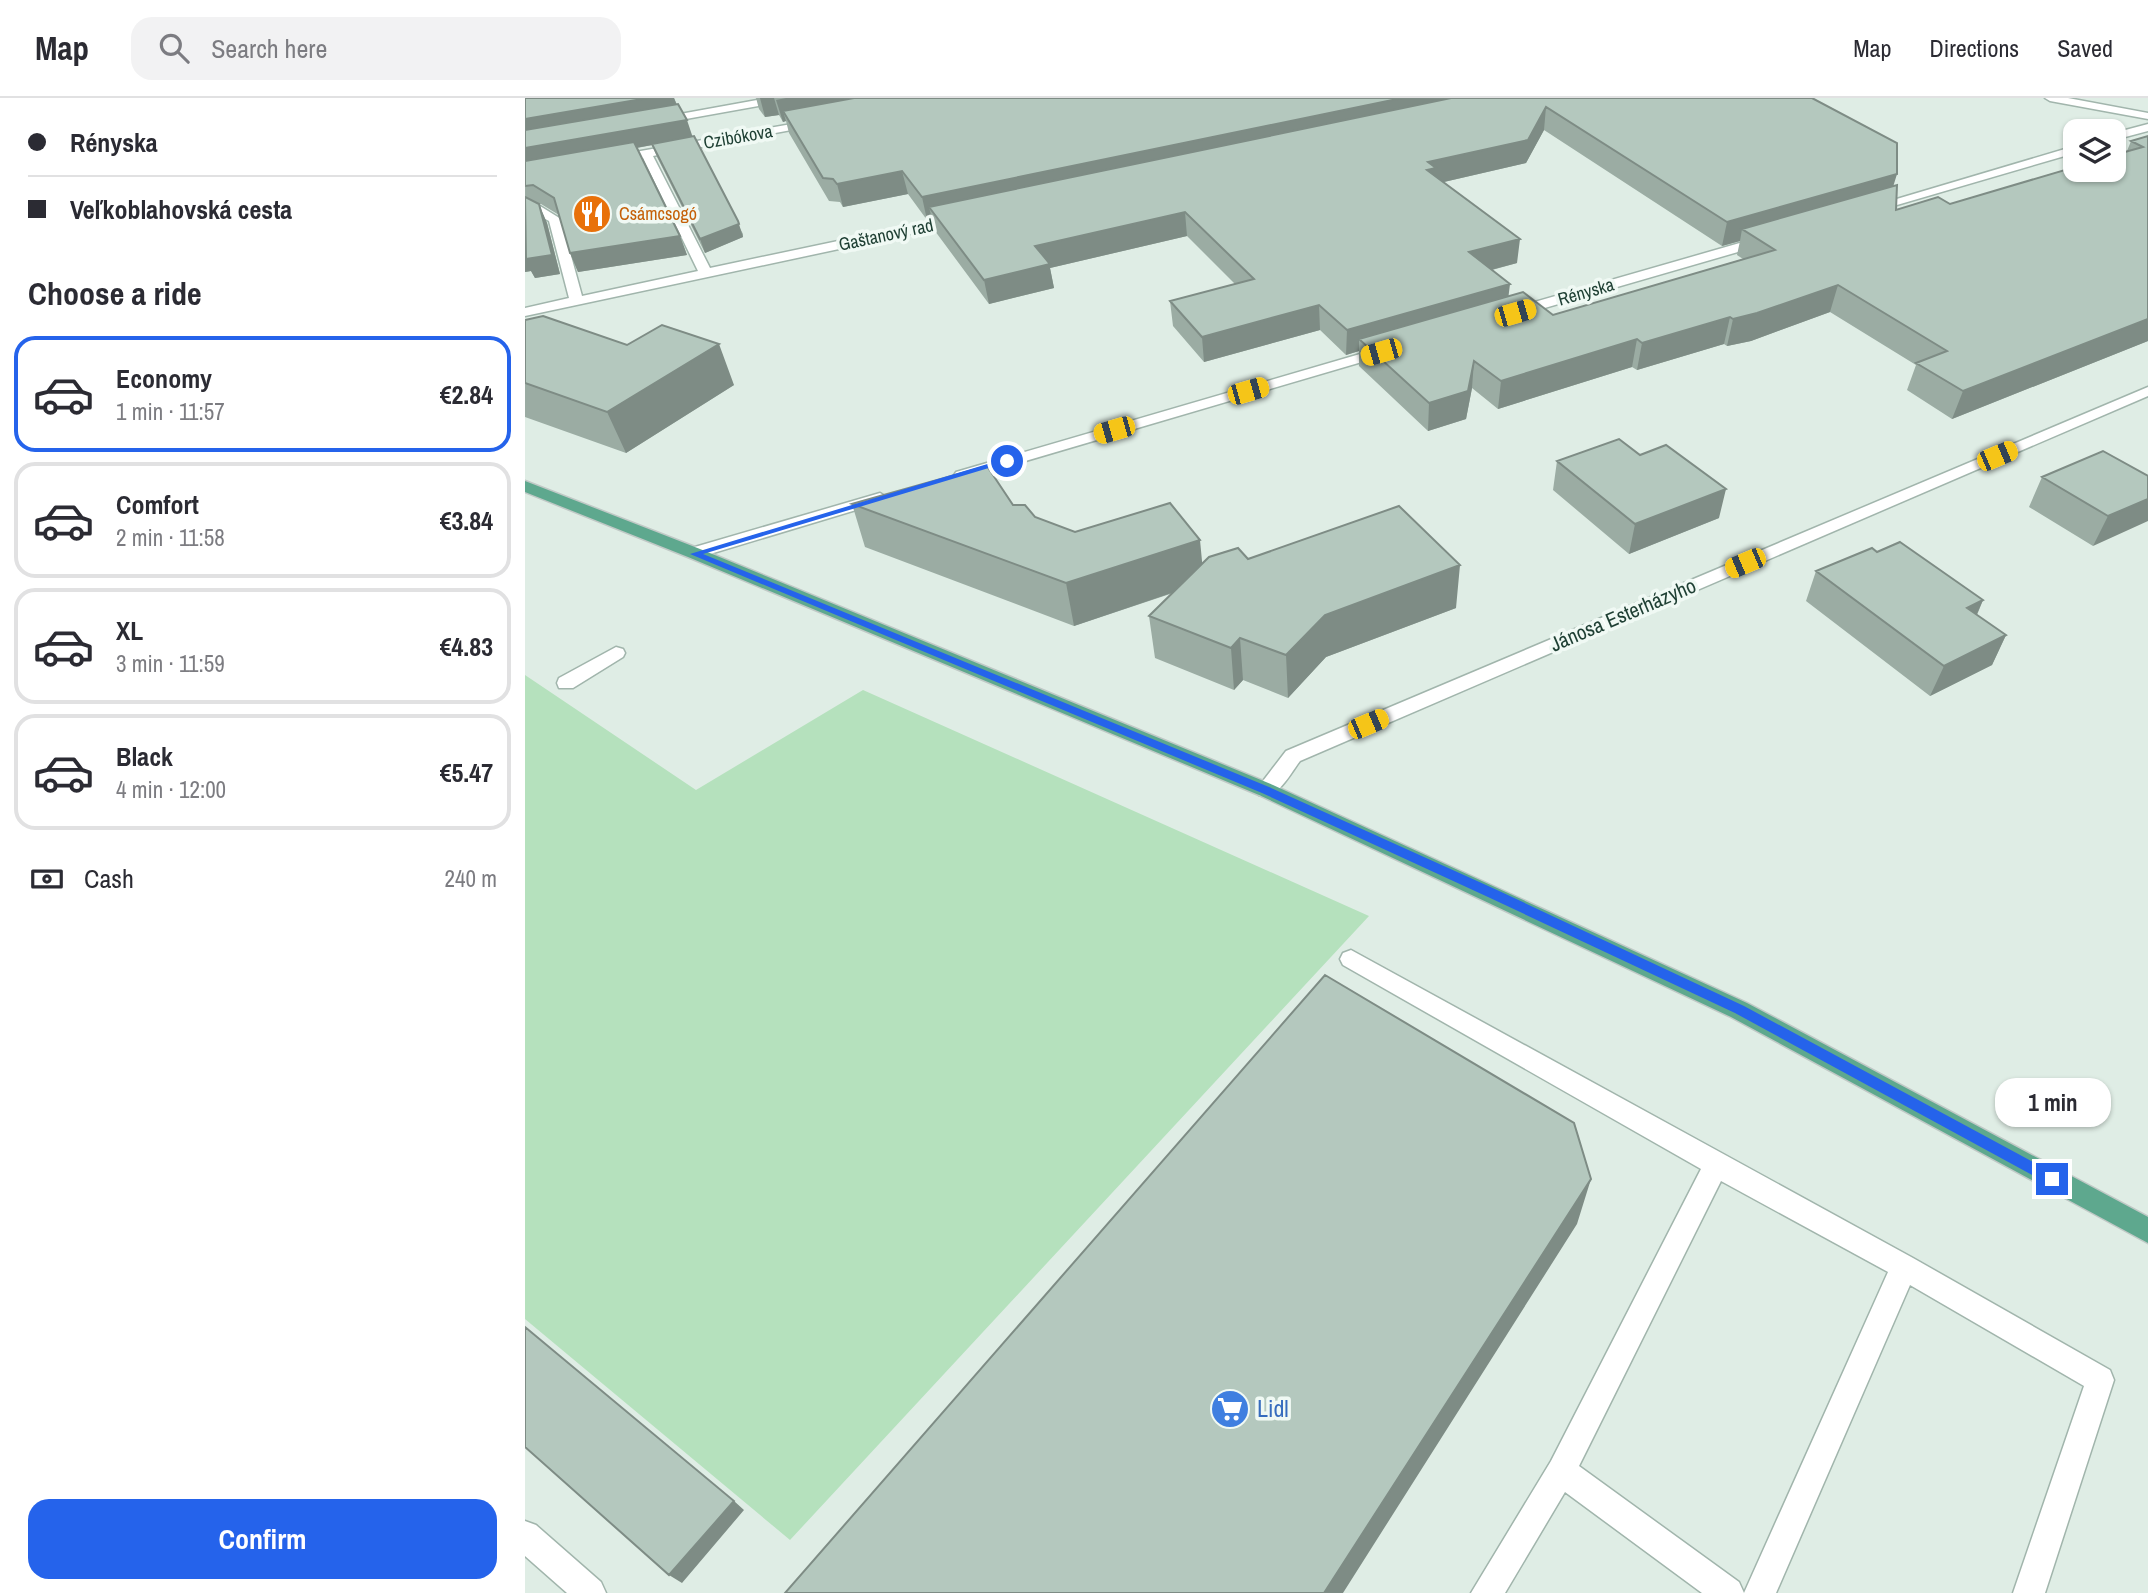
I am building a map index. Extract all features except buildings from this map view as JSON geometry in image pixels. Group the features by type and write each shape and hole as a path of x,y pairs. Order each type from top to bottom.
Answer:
{"main road":[{"path":"525,486 1266,790 1739,1010 2148,1231"}],"street":[{"path":"649,122 787,98"},
{"path":"2050,98 2148,116"},
{"name":"Czibókova","path":"595,163 831,120"},
{"path":"2126,133 2148,127"},
{"path":"646,153 706,273"},
{"path":"1849,215 2063,153"},
{"path":"525,211 537,209 555,219 577,301"},
{"name":"Gaštanový rad","path":"525,312 978,216"},
{"name":"Rényska","path":"1501,317 1782,234"},
{"path":"941,481 1395,348"},
{"name":"Jánosa Esterházyho","path":"1266,790 1293,756 2148,391"},
{"path":"694,554 901,492"},
{"path":"566,683 616,653"},
{"path":"1352,959 1716,1165 1904,1267 2099,1380 2029,1593"},
{"path":"1487,1593 1561,1471 1716,1165"},
{"path":"1760,1593 1904,1267"},
{"path":"1561,1471 1728,1593"},
{"path":"525,1536 590,1593"}],"green space":[{"path":"525,675 696,790 863,690 1369,916 790,1540 525,1319"}],"place":[{"name":"Csámcsogó","path":"592,214"},
{"name":"Lidl","path":"1230,1409"}],"route":[{"path":"1007,461 694,554 1266,790 1492,894 1739,1010 2052,1179"}]}
